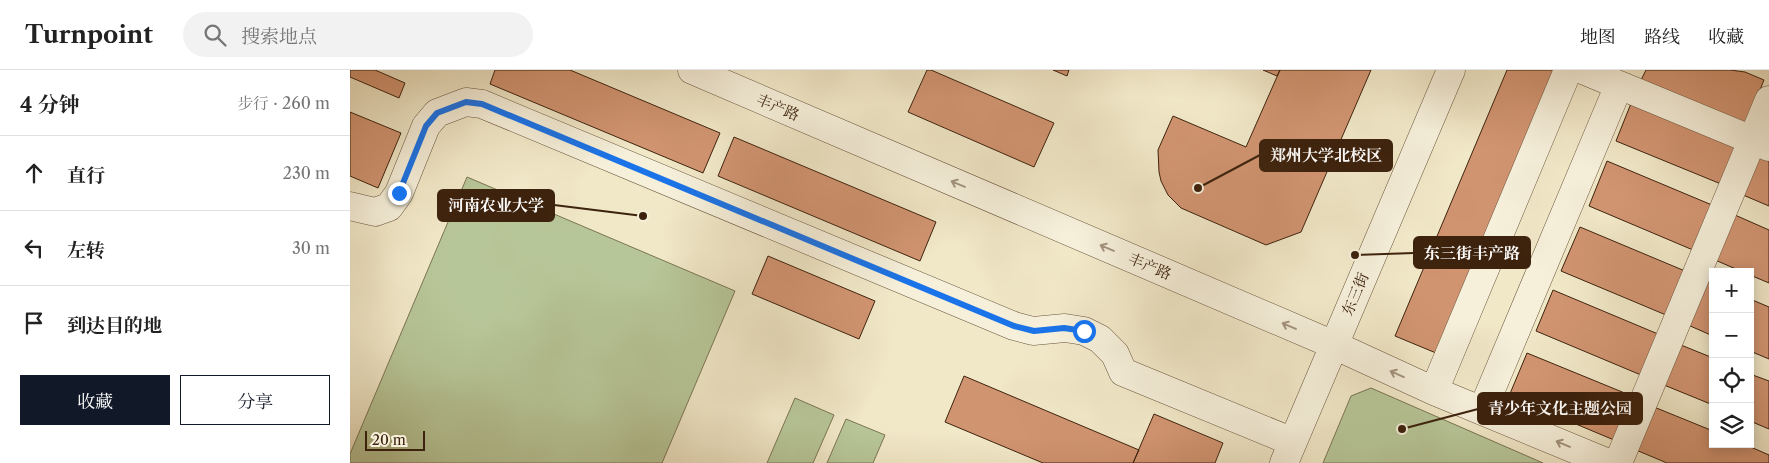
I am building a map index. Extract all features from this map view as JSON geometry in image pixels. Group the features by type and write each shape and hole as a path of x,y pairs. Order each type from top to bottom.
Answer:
{"street":[{"name":"丰产路","path":"692,70 1334,345 1482,411 1608,463"},
{"name":"东三街","path":"1288,453 1451,70"},
{"path":"1434,390 1568,70"},
{"path":"1584,70 1761,144"},
{"path":"1482,411 1619,85"},
{"path":"1618,463 1761,144 1769,100"},
{"path":"350,206 375,212 389,207 399,193 426,126 437,113 466,102 482,104 1014,326 1034,331 1064,328 1084,331 1100,339 1115,354 1124,372 1288,453"}],"green space":[{"path":"467,177 735,291 662,463 350,463 350,454"},
{"path":"1371,388 1543,463 1323,463 1351,396"},
{"path":"795,398 834,415 813,463 767,463"},
{"path":"846,419 885,435 873,463 827,463"}],"building":[{"path":"350,70 375,70 405,83 399,98 350,77"},
{"path":"495,70 570,70 720,133 703,173 490,84"},
{"path":"927,70 931,70 1054,123 1034,167 908,112"},
{"path":"1053,70 1069,70 1067,76"},
{"path":"1263,70 1280,70 1277,76"},
{"path":"1280,70 1371,70 1301,232 1266,245 1181,208 1168,195 1161,181 1158,150 1173,116 1246,147"},
{"path":"1507,70 1556,70 1436,353 1395,336"},
{"path":"1646,70 1730,70 1745,72 1764,80 1746,124 1641,80"},
{"path":"1632,101 1737,145 1721,184 1616,141"},
{"path":"350,112 401,133 378,188 350,176"},
{"path":"734,137 936,222 920,261 718,176"},
{"path":"1759,156 1769,160 1769,206 1743,195"},
{"path":"1607,161 1712,205 1693,250 1589,206"},
{"path":"1735,215 1769,230 1769,283 1754,277 1754,268 1734,268 1715,260"},
{"path":"1580,227 1685,271 1666,315 1561,271"},
{"path":"768,256 875,301 859,339 752,294"},
{"path":"1707,281 1709,282 1709,334 1688,325"},
{"path":"1553,290 1658,334 1641,375 1536,331"},
{"path":"1754,301 1769,307 1769,359 1754,353"},
{"path":"1681,345 1709,356 1709,403 1664,385"},
{"path":"1527,353 1632,396 1614,440 1509,396"},
{"path":"1754,375 1769,381 1769,429 1754,423"},
{"path":"964,376 1139,450 1133,463 1043,463 945,422"},
{"path":"1654,407 1709,429 1709,448 1753,448 1769,455 1769,463 1667,463 1636,450"},
{"path":"1154,414 1223,443 1215,463 1133,463"}],"place":[{"name":"郑州大学北校区","path":"1198,188"},
{"name":"河南农业大学","path":"643,216"},
{"name":"东三街丰产路","path":"1355,255"},
{"name":"青少年文化主题公园","path":"1402,429"}],"route":[{"path":"399,193 426,126 437,113 466,102 482,104 1014,326 1034,331 1064,328 1084,331"}]}
